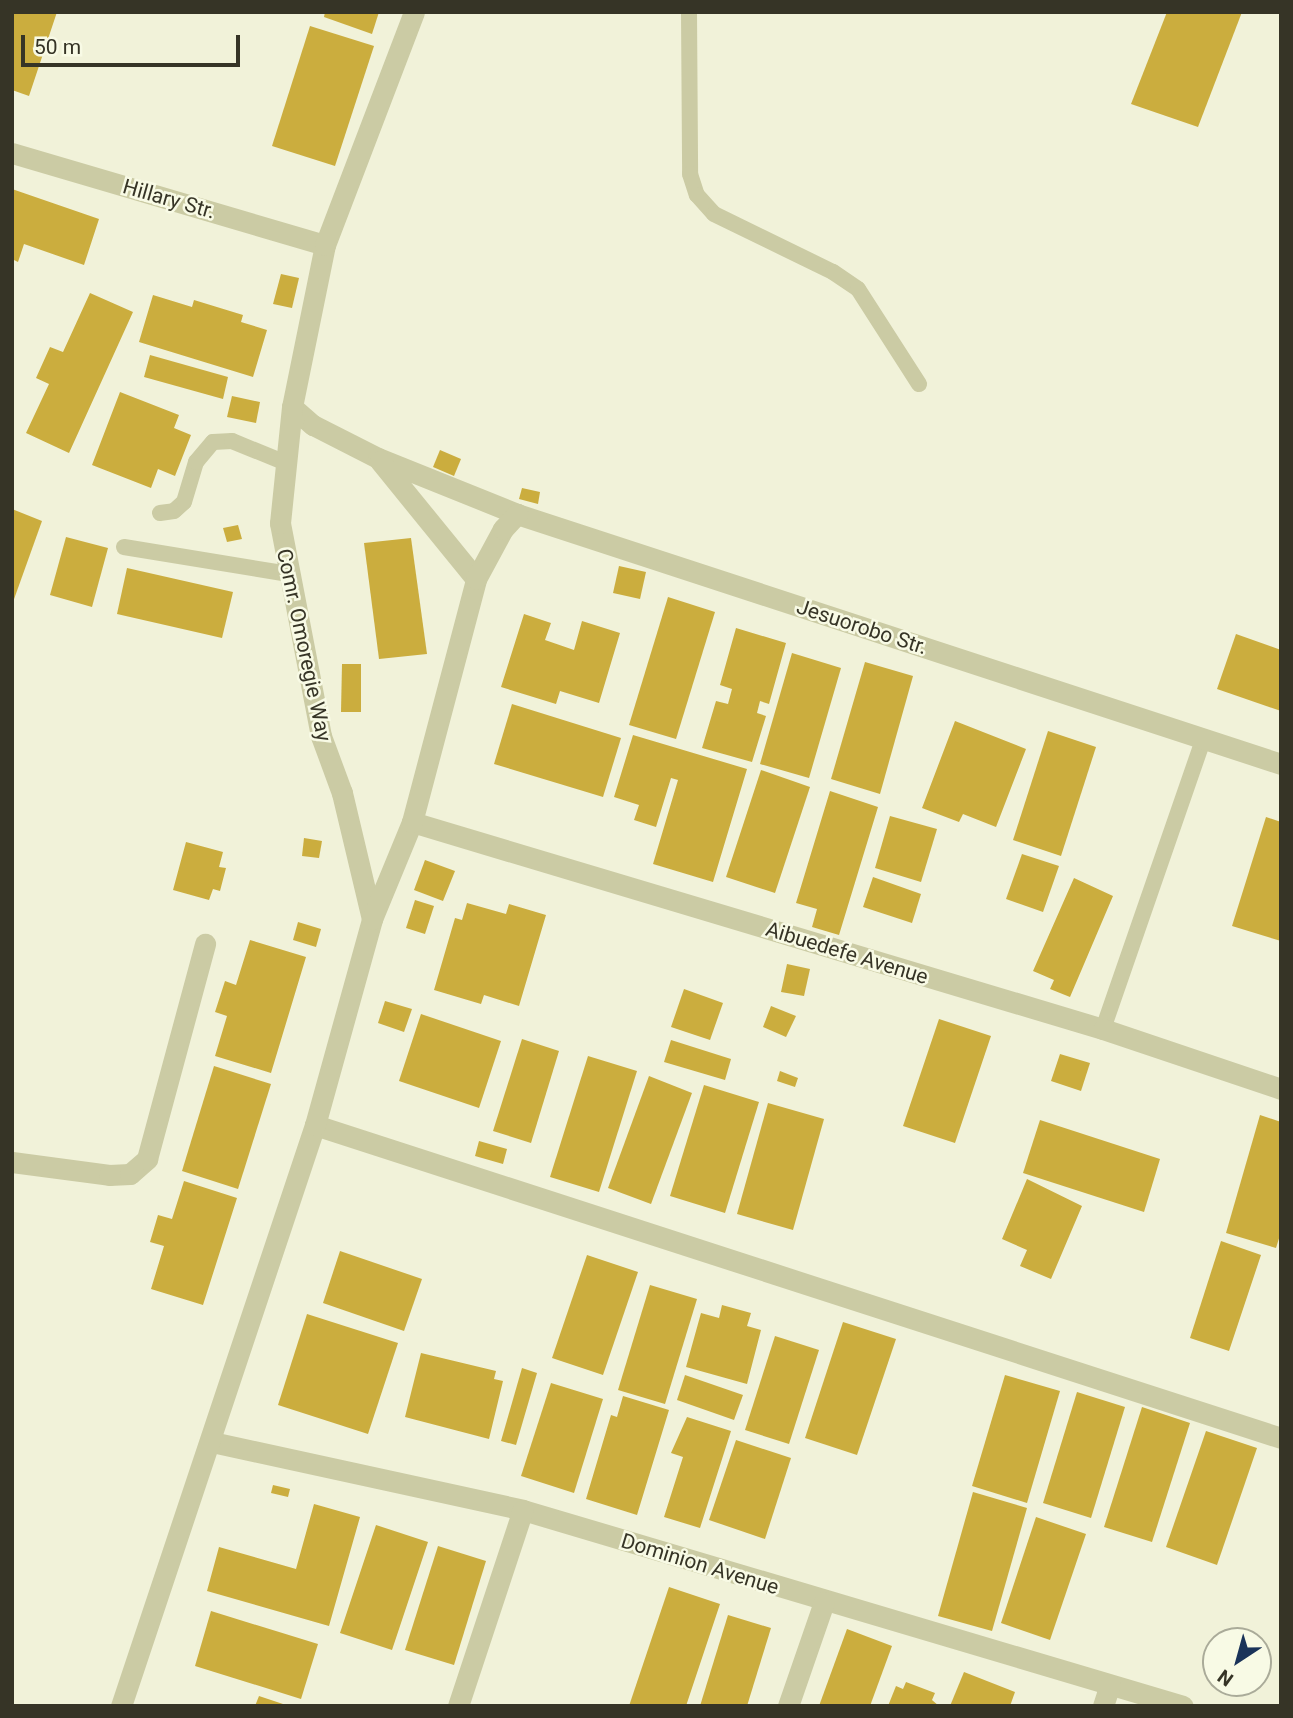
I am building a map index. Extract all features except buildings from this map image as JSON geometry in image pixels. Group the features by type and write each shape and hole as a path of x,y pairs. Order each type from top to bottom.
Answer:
{"street":[{"name":"Comr. Omoregie Way","path":"372,919 342,793 321,736 279,523 292,407 325,245 414,12"},
{"name":"Hillary Str.","path":"12,153 325,245"},
{"name":"Jesuorobo Str.","path":"292,407 313,425 378,458 517,514 1281,764"},
{"path":"378,458 476,579"},
{"path":"121,1706 212,1442 314,1125 372,919 412,822 476,579 517,514"},
{"name":"Aibuedefe Avenue","path":"412,822 1102,1030 1281,1089"},
{"path":"12,1162 109,1175 130,1174 147,1159 205,944"},
{"path":"314,1125 1281,1438"},
{"name":"Dominion Avenue","path":"212,1442 523,1510 824,1602 1106,1696 1183,1706"},
{"path":"458,1706 523,1510"},
{"path":"788,1706 824,1602"}],"lane":[{"path":"689,12 691,174 696,195 714,214 833,272 858,289 919,384"},
{"path":"160,513 174,511 184,502 196,462 213,442 232,441 286,463"},
{"path":"124,547 289,573"},
{"path":"1102,1030 1203,740"}]}
